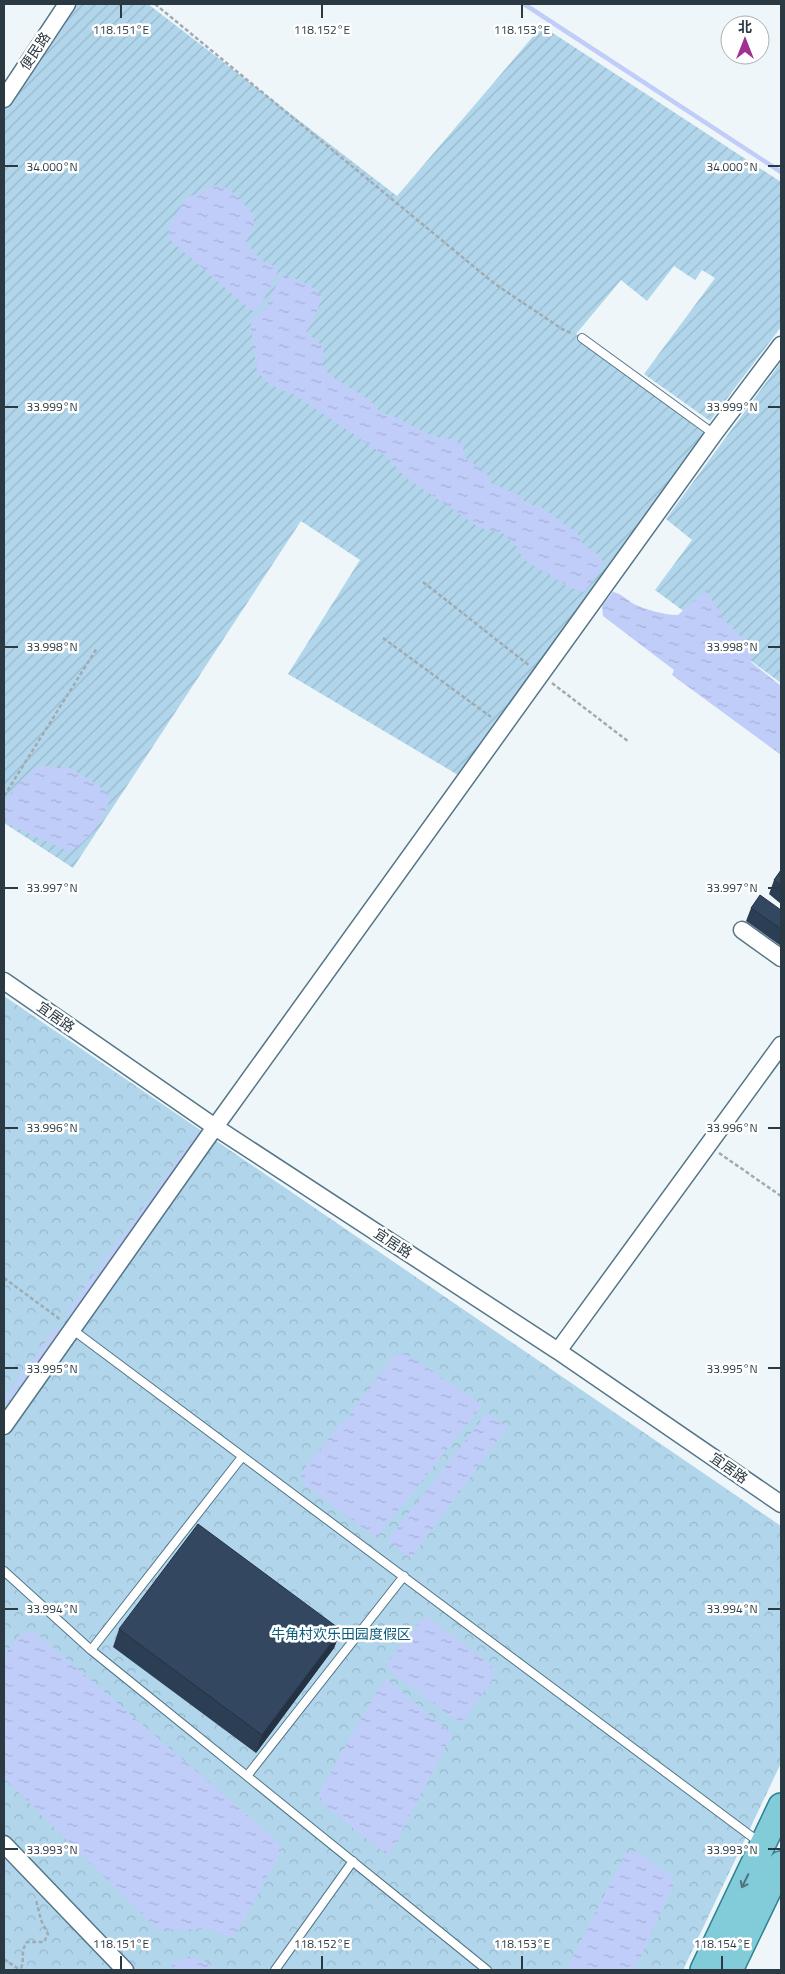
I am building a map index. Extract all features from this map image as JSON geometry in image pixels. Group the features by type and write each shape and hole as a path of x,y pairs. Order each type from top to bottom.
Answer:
{"main road":[{"path":"703,1970 781,1806"},
{"path":"730,1970 781,1864"}],"street":[{"name":"便民路","path":"4,99 67,4"},
{"path":"4,1426 215,1126 714,434 781,345"},
{"path":"742,930 781,958"},
{"name":"宜居路","path":"4,981 215,1126 558,1351 781,1504"},
{"path":"558,1351 781,1045"},
{"path":"4,1844 125,1970"}],"lane":[{"path":"582,338 714,434"},
{"path":"73,1330 763,1844"},
{"path":"91,1650 242,1457"},
{"path":"4,1571 91,1650 487,1970"},
{"path":"246,1776 404,1576"},
{"path":"275,1970 354,1861"}],"path":[{"path":"154,4 495,284 562,329 582,338"},
{"path":"423,582 629,742"},
{"path":"383,638 504,726"},
{"path":"4,796 97,648"},
{"path":"708,1146 781,1196"},
{"path":"4,1278 73,1330"},
{"path":"4,1959 17,1968 21,1968 24,1963 23,1947 27,1942 44,1942 48,1934 41,1920 36,1897"}],"green space":[{"path":"77,4 148,4 397,196 542,26 781,182 781,327 710,421 644,374 715,278 702,270 695,280 674,266 647,301 621,280 576,334 705,434 458,775 288,674 360,560 301,521 73,868 4,823 4,110"},
{"path":"781,362 781,683 655,590 692,540 666,519"},
{"name":"牛角村欢乐田园度假区","path":"4,996 781,1526 781,1763 683,1970 4,1970"}],"water":[{"path":"216,185 232,192 254,215 253,229 246,242 261,260 274,266 278,271 261,305 253,312 170,240 168,228 186,198"},
{"path":"285,276 310,286 322,297 313,322 306,332 324,347 322,365 331,376 371,401 380,412 395,417 432,436 460,441 463,445 464,456 487,474 491,483 521,496 526,503 543,508 578,534 581,542 601,557 603,562 598,575 584,592 572,589 523,559 516,546 503,533 480,528 405,477 387,457 292,393 272,385 259,375 250,320 265,309 280,277"},
{"path":"706,590 724,620 747,642 751,662 781,686 781,755 672,675 674,670 603,616 602,606 613,592 644,608 678,615"},
{"path":"43,766 70,768 95,783 110,795 106,811 89,836 75,848 68,851 12,826 5,817 5,807 12,792 31,772"},
{"path":"396,1354 408,1355 483,1405 376,1538 305,1485 301,1477 304,1469 347,1416 352,1421 354,1418 349,1414"},
{"path":"487,1413 507,1427 411,1558 387,1541"},
{"path":"423,1618 429,1618 490,1664 495,1672 492,1680 464,1720 457,1721 387,1669 389,1661"},
{"path":"21,1633 36,1633 275,1839 282,1849 234,1938 209,1929 158,1930 4,1778 4,1655"},
{"path":"386,1679 452,1734 391,1852 386,1854 322,1804 318,1795 381,1684"},
{"path":"637,1851 670,1875 674,1883 635,1970 566,1970 626,1853"},
{"path":"189,1957 201,1959 218,1970 172,1970 172,1963"}],"building":[{"path":"781,870 781,886 774,880"},
{"path":"760,895 781,910 781,929 751,908"},
{"path":"198,1524 341,1630 262,1735 119,1629"}],"waterway":[{"path":"524,4 781,172"},
{"path":"69,1313 199,1134"},
{"path":"4,1403 56,1331"}]}
